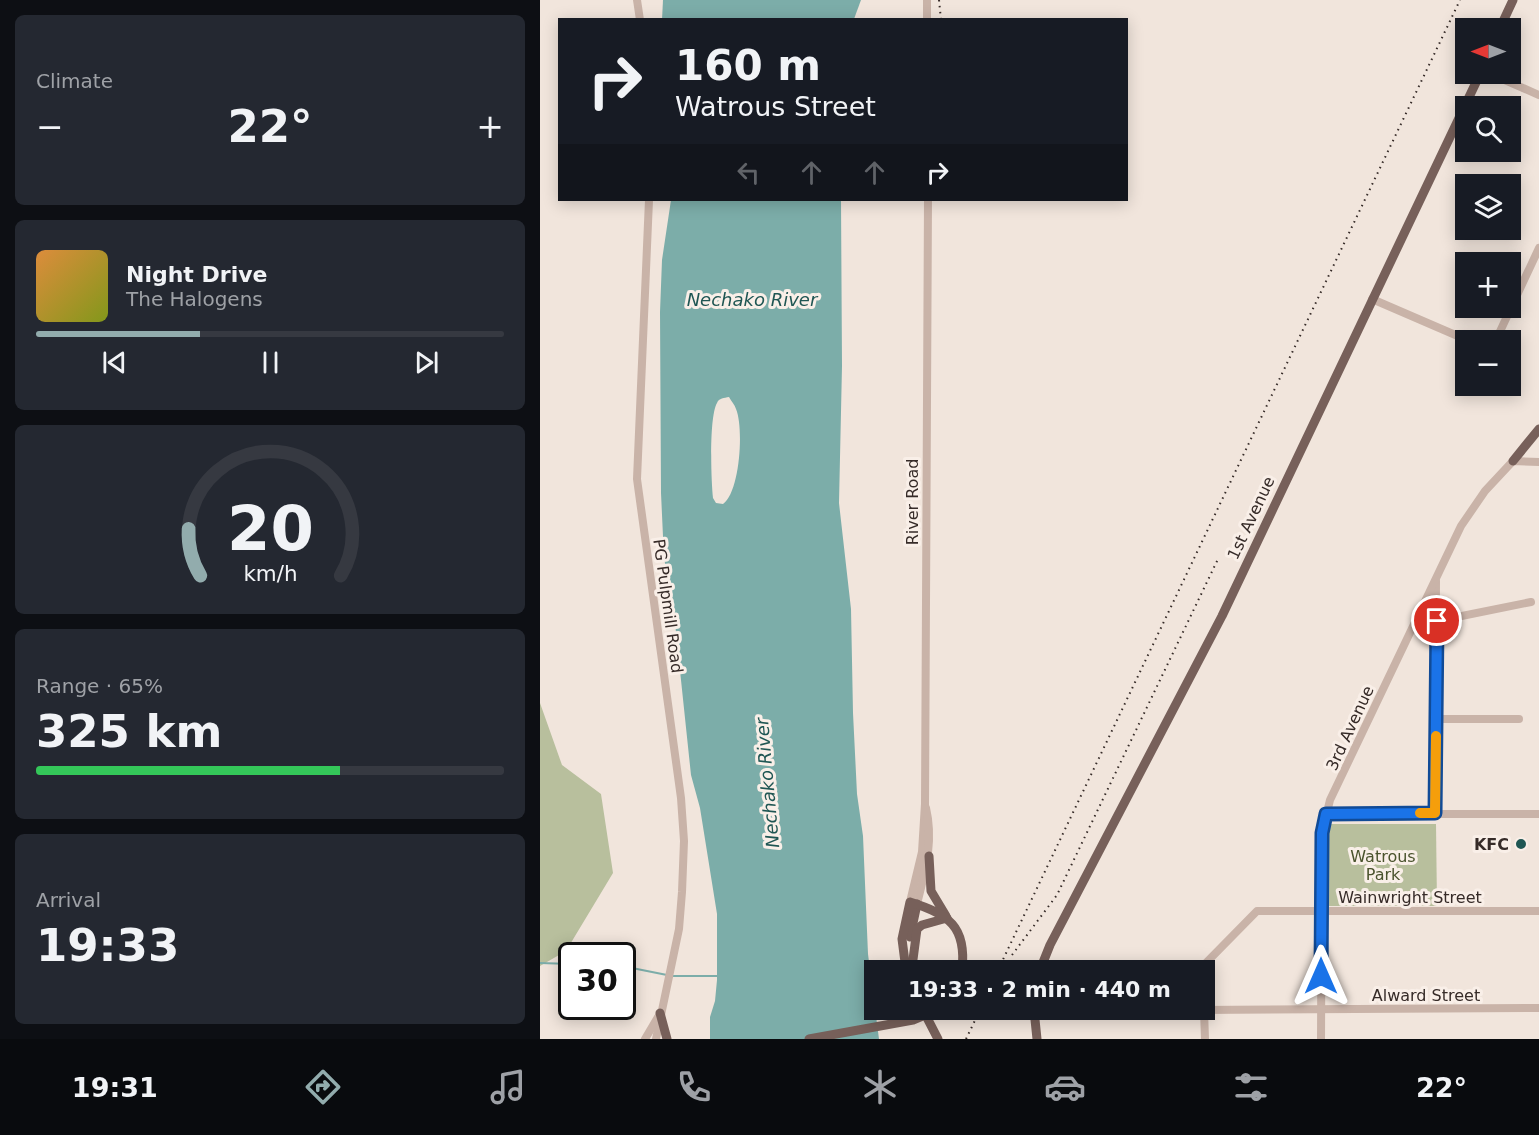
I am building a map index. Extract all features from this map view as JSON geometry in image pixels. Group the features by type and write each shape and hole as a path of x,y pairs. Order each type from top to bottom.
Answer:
{"main road":[{"path":"1505,18 1513,0"},
{"name":"1st Avenue","path":"1044,960 1222,616 1475,84"},
{"path":"1513,461 1539,429"},
{"path":"929,856 931,891 961,941 962,960"},
{"path":"913,903 948,918"},
{"name":"River Road","path":"910,960 913,903"},
{"path":"912,960 917,929 922,925 948,918"},
{"path":"660,1013 667,1039"},
{"path":"809,1039 913,1020"},
{"path":"928,1020 938,1039"},
{"path":"1035,1020 1037,1039"}],"street":[{"path":"637,0 640,18"},
{"path":"927,0 927,18"},
{"path":"1513,84 1539,96"},
{"name":"PG Pulpmill Road","path":"649,201 637,479 684,832 682,892 672,962 660,1013"},
{"name":"River Road","path":"913,903 922,852 925,804 928,201"},
{"path":"1501,330 1539,248"},
{"path":"1372,299 1455,335"},
{"path":"1513,461 1539,462"},
{"name":"3rd Avenue","path":"1321,1039 1322,833 1330,800 1436,578 1472,509 1513,461"},
{"path":"1435,813 1436,578"},
{"path":"1437,621 1531,602"},
{"path":"1436,719 1520,718"},
{"name":"River Road","path":"913,903 929,856 929,821 925,804"},
{"path":"1326,814 1539,814"},
{"name":"Wainwright Street","path":"1209,960 1257,911 1539,911"},
{"name":"Alward Street","path":"1215,1010 1539,1008"},
{"path":"645,1039 660,1013"},
{"path":"656,1039 660,1013"},
{"path":"1204,1020 1205,1039"}],"green space":[{"path":"540,703 562,765 601,794 613,873 571,942 558,942 558,956 540,966"},
{"name":"Watrous Park","path":"1329,824 1436,824 1437,906 1329,906"}],"water":[{"path":"663,0 861,0 854,18 662,18"},
{"name":"Nechako River","path":"671,201 841,201 842,366 839,503 851,609 857,794 863,836 869,960 864,960 864,1020 877,1020 879,1039 710,1039 710,1017 715,1001 717,980 717,914 700,808 691,775 673,604 664,558 661,493 660,312 662,260","holes":["729,397 738,418 740,444 737,474 729,497 723,504 716,503 713,498 711,464 714,410 719,400"]}],"waterway":[{"path":"540,963 558,964"},
{"path":"636,969 667,975"},
{"path":"672,976 717,976"}],"railway":[{"path":"939,0 941,18"},
{"path":"1003,960 1460,0"},
{"path":"1012,955 1057,895 1218,559"},
{"path":"966,1039 975,1020"}],"slow traffic":[{"path":"1420,813 1435,813 1436,736"}],"place":[{"name":"KFC","path":"1521,844"}],"route":[{"path":"1321,976 1322,833 1326,814 1435,813 1437,621"}]}
